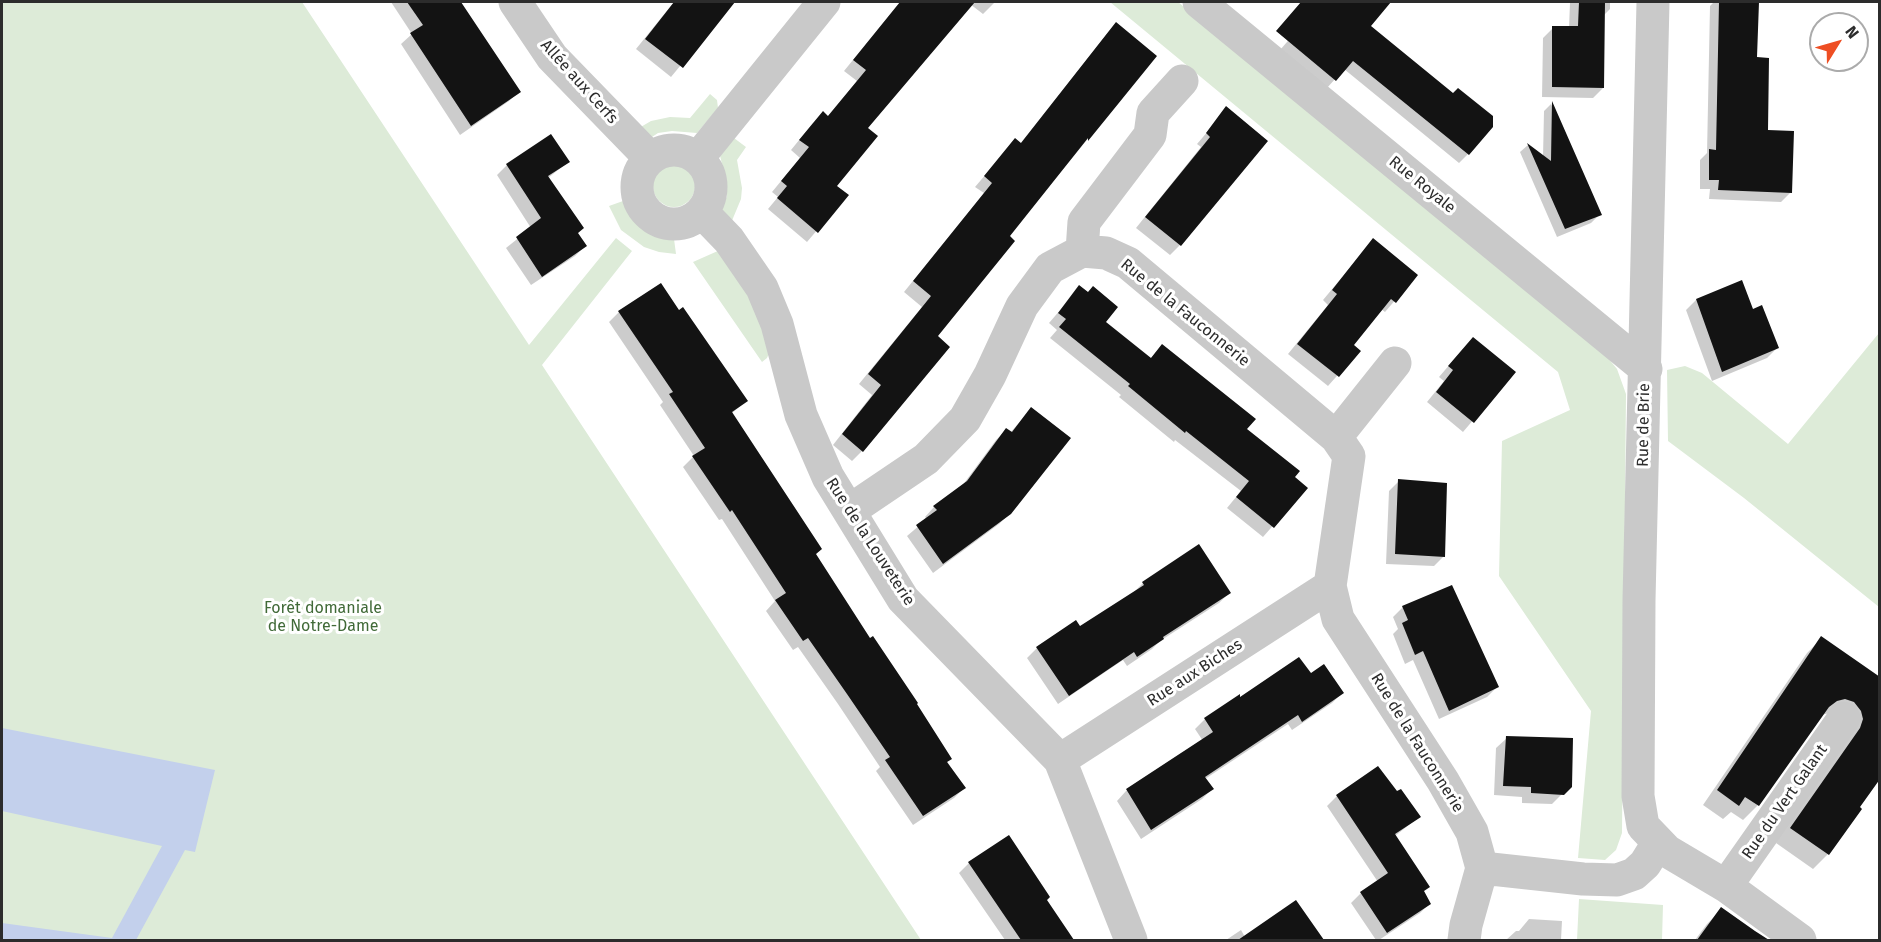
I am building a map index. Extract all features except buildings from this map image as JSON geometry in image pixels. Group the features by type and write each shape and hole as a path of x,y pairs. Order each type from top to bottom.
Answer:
{"street":[{"name":"Allée aux Cerfs","path":"514,2 552,57 650,158"},
{"path":"698,158 824,2"},
{"name":"Rue Royale","path":"1199,2 1646,369"},
{"name":"Rue de Brie","path":"1653,2 1639,600 1638,796 1643,826 1658,843"},
{"path":"849,511 926,459 965,419 990,375 1022,306 1050,268 1082,251 1084,222 1150,135 1153,113 1182,81"},
{"path":"665,150 683,150 698,158 706,167 710,178 710,196 702,212 683,224 661,222 651,217 638,198 636,187 642,166 650,158 665,150"},
{"name":"Rue de la Louveterie","path":"702,212 729,240 762,288 777,324 801,415 828,477 903,599 1060,760 1131,940"},
{"name":"Rue de la Fauconnerie","path":"1082,251 1106,253 1128,263 1336,437 1349,456 1330,586 1338,619 1443,781 1473,832 1482,868"},
{"path":"1336,437 1395,363"},
{"name":"Rue aux Biches","path":"1060,760 1330,586"},
{"name":"Rue du Vert Galant","path":"1726,886 1844,718"},
{"path":"1464,940 1482,868 1583,879 1617,880 1634,874 1645,864 1658,843 1667,851 1726,886 1800,940"}],"green space":[{"name":"Forêt domaniale de Notre-Dame","path":"2,2 302,2 529,345 616,238 632,251 542,365 921,940 2,940"},
{"path":"1110,2 1178,2 1574,325 1617,369 1626,394 1622,833 1616,850 1605,860 1578,858 1591,711 1499,576 1502,441 1570,410 1558,372"},
{"path":"710,94 717,100 718,108 697,133 672,131 658,133 649,139 639,128 651,121 670,117 690,118"},
{"path":"734,138 746,147 737,160 742,188 741,199 731,223 721,212 727,196 727,183 720,156"},
{"path":"674,165 689,171 695,186 689,201 674,207 659,201 653,186 659,171"},
{"path":"623,201 632,219 642,229 661,238 674,239 676,254 644,247 621,230 609,206"},
{"path":"720,250 747,289 771,349 767,358 762,362 693,262"},
{"path":"1879,333 1879,607 1744,498 1668,441 1667,370 1685,366 1702,373 1788,444"},
{"path":"1579,899 1663,905 1662,940 1577,940"}],"water":[{"path":"2,728 215,770 195,852 185,850 136,940 2,940 2,923 112,938 162,846 2,811"}]}
